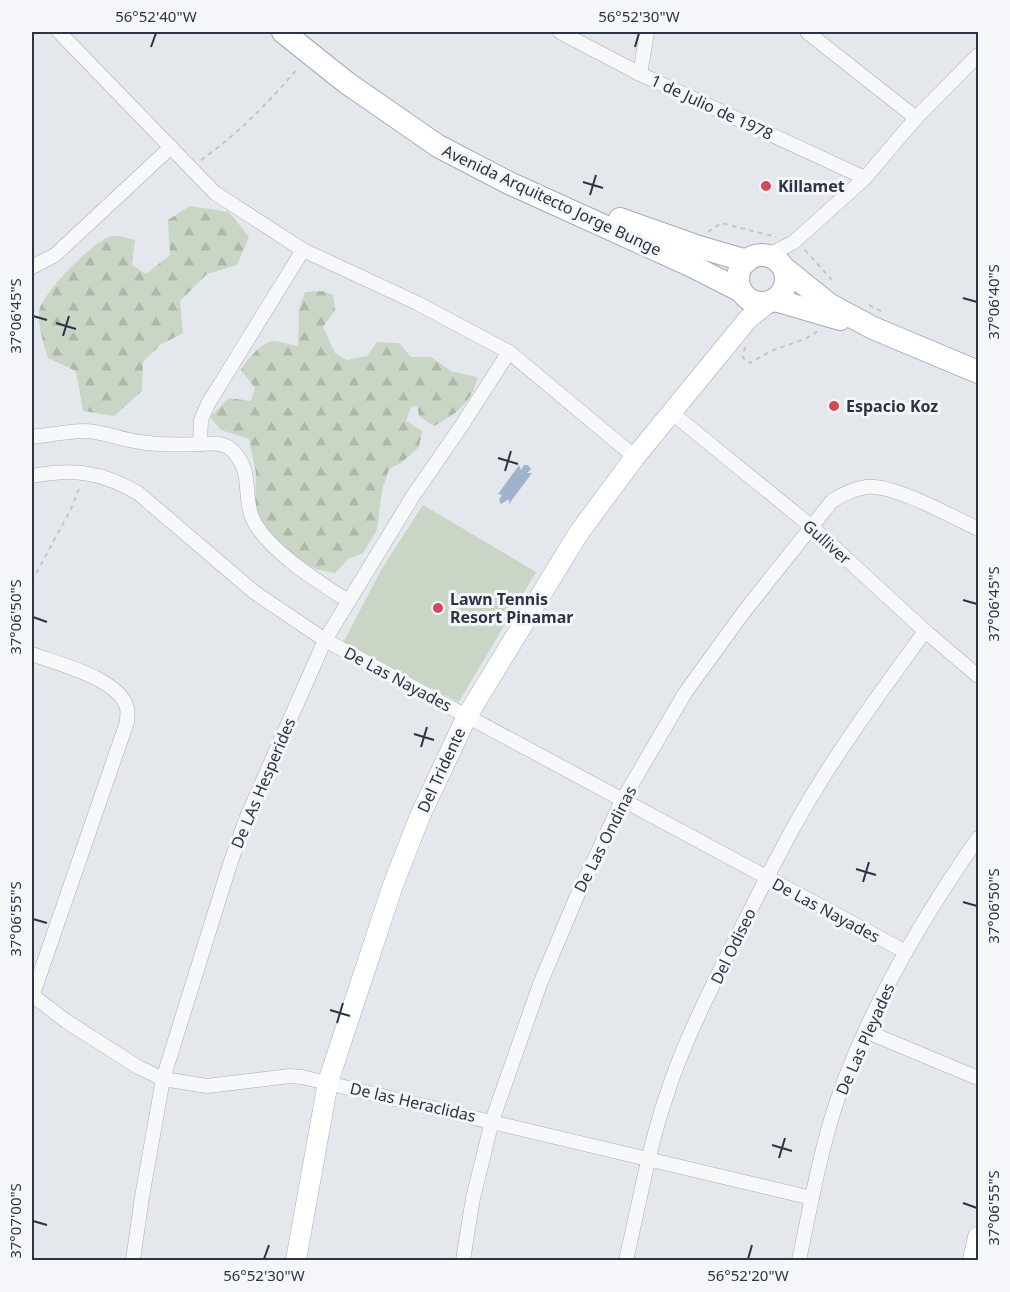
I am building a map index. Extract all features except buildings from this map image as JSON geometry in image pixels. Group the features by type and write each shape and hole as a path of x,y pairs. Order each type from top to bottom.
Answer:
{"main road":[{"name":"Avenida Arquitecto Jorge Bunge","path":"283,32 348,83 438,146 509,183 692,266 742,293"},
{"name":"Avenida Arquitecto Jorge Bunge","path":"306,32 361,75 446,135 522,175 614,217 699,247 766,262 830,305 873,328 978,372"},
{"path":"766,262 787,282 781,295 771,302 755,302 742,293 739,275 766,262"},
{"name":"Del Tridente","path":"733,339 742,312 742,293"},
{"name":"Avenida Arquitecto Jorge Bunge","path":"771,302 873,328"},
{"name":"Del Tridente","path":"296,1260 328,1082 393,885 420,816 467,716 572,543 635,457 757,310 771,302"},
{"path":"973,1260 978,1237"}],"street":[{"path":"59,32 215,193 303,250 417,303 509,352 635,457"},
{"name":"1 de Julio de 1978","path":"560,32 640,74 865,178"},
{"path":"640,74 646,32"},
{"path":"807,32 916,118"},
{"path":"766,262 794,242 865,178 916,118 978,55"},
{"path":"32,267 55,255 171,147"},
{"path":"200,444 201,420 208,404 303,250"},
{"name":"De LAs Hesperides","path":"133,1260 163,1078 246,819 325,640 413,496 509,352"},
{"name":"Gulliver","path":"672,413 812,527 925,631 978,676"},
{"path":"32,437 85,431 139,442 200,444 212,442 226,446 234,452 244,468 252,518 261,533 296,567 348,601"},
{"name":"De Las Nayades","path":"32,476 57,471 85,472 107,477 138,493 254,592 325,640 766,879 906,952"},
{"name":"De Las Ondinas","path":"463,1260 473,1198 492,1121 540,984 577,896 622,801 685,693 743,613 832,501 846,492 868,486 893,491 978,529"},
{"name":"Del Odiseo","path":"626,1260 666,1097 678,1063 722,965 813,794 842,748 925,631"},
{"path":"32,654 101,680 124,700 128,710 127,722 32,996"},
{"name":"De Las Pleyades","path":"799,1260 836,1104 864,1031 906,952 978,838"},
{"name":"De las Heraclidas","path":"32,996 75,1027 138,1067 163,1078 207,1086 290,1076 328,1082 812,1198"},
{"path":"864,1031 978,1078"}],"path":[{"path":"190,167 244,127 311,54"},
{"path":"733,339 744,337 746,350 742,358 750,363 771,351 818,332 826,315"},
{"path":"32,581 71,509 85,472"}],"green space":[{"path":"190,206 229,212 249,237 237,265 207,274 180,301 183,333 160,345 143,362 142,391 114,416 83,411 76,371 48,358 39,319 40,308 44,300 60,279 83,256 104,239 112,236 135,240 132,265 146,274 170,255 168,220"},
{"path":"323,291 333,295 335,310 323,327 335,353 347,360 367,356 377,342 399,343 411,357 431,357 451,371 477,377 472,393 462,407 449,418 434,426 419,416 417,406 411,407 406,421 422,431 419,447 401,463 389,469 382,490 377,530 363,553 348,559 335,573 316,569 290,554 269,532 255,509 256,473 249,439 221,430 210,417 229,398 251,401 255,388 241,370 243,366 255,352 269,342 276,341 298,346 299,309 305,292"},
{"name":"Lawn Tennis Resort Pinamar","path":"423,505 536,572 459,702 343,643 381,570"}],"water":[{"path":"519,465 521,470 524,465 528,465 531,469 527,473 532,473 509,504 509,499 501,504 499,500 502,495 498,494"}],"place":[{"name":"Killamet","path":"766,186"},
{"name":"Espacio Koz","path":"834,406"},
{"name":"Lawn Tennis Resort Pinamar","path":"438,608"}]}
